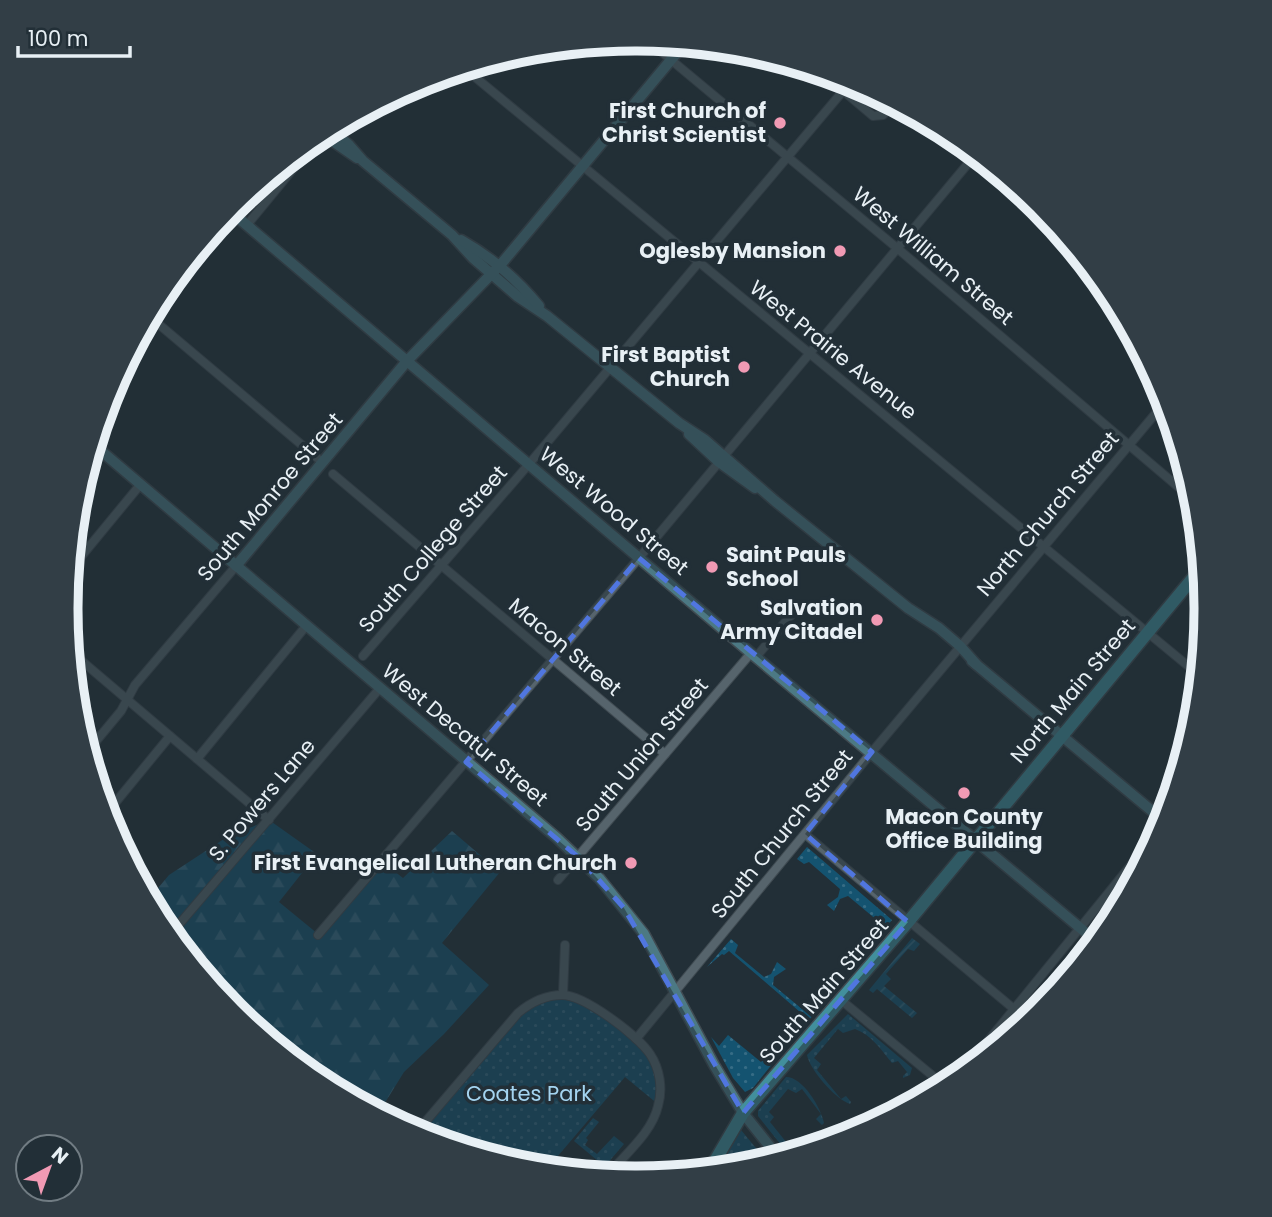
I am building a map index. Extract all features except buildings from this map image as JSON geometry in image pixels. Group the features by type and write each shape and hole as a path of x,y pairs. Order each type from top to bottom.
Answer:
{"main road":[{"name":"North Main Street","path":"975,840 1193,577"},
{"name":"South Main Street","path":"715,1160 743,1113 975,840"}],"street":[{"name":"West William Street","path":"661,52 1181,490"},
{"name":"South Monroe Street","path":"95,743 121,711 135,685 407,361 496,270 677,53"},
{"name":"West Prairie Avenue","path":"473,75 1190,668"},
{"name":"South College Street","path":"363,656 611,368 843,91"},
{"path":"844,91 873,116 880,117 887,110"},
{"path":"336,139 349,145 363,161 452,234 480,251 496,270 524,288 547,316 908,608 1154,813"},
{"path":"247,225 302,162"},
{"path":"318,934 639,558 970,162"},
{"name":"West Wood Street","path":"238,218 1088,934"},
{"path":"157,323 322,462"},
{"name":"North Church Street","path":"958,649 1157,411"},
{"name":"West Decatur Street","path":"101,451 578,857 599,878 637,925 714,1065 743,1113 772,1149"},
{"name":"Macon Street","path":"333,474 665,754"},
{"path":"81,557 140,485"},
{"name":"South Union Street","path":"558,880 665,754 797,608"},
{"path":"197,759 306,626"},
{"name":"South Church Street","path":"636,1039 958,649"},
{"path":"81,660 269,820"},
{"name":"S. Powers Lane","path":"178,926 380,688"},
{"path":"114,804 170,736"},
{"path":"805,834 1014,1009"},
{"path":"988,1041 1131,864"},
{"path":"563,994 565,946"},
{"path":"423,1124 518,1013 540,999 563,994 588,1003 636,1039 656,1065 660,1082 659,1105 647,1129 616,1165"},
{"path":"841,1000 936,1078"}],"highlighted area":[{"path":"639,558 872,752 805,834 908,922 743,1113 624,908 578,857 466,762"}],"green space":[{"path":"269,820 317,854 279,902 318,934 385,864 403,878 452,831 500,872 442,943 489,985 404,1072 383,1106 326,1072 268,1028 217,976 172,918 155,891 169,875 227,837"},
{"path":"807,847 892,920 882,932 876,926 878,921 848,896 840,899 834,911 827,905 838,897 840,889 809,862 804,864 797,859"},
{"path":"912,938 920,944 914,951 908,949 886,974 891,979 884,986 917,1013 912,1018 877,989 873,993 869,990"},
{"path":"731,939 738,945 735,953 764,977 771,974 777,962 786,969 774,977 773,985 802,1009 807,1007 815,1013 799,1032 790,1025 800,1012 729,951 707,967"},
{"name":"Coates Park","path":"576,998 642,1045 656,1065 659,1105 625,1077 555,1160 492,1147 426,1125 518,1013 540,999"},
{"path":"848,1014 912,1068 910,1075 903,1078 907,1072 898,1061 892,1063 866,1035 855,1029 843,1033 838,1029 814,1058 821,1064 817,1070 841,1099 818,1076 807,1055"},
{"path":"728,1035 761,1062 766,1057 773,1063 753,1088 745,1092 733,1078 711,1037 719,1046"},
{"path":"786,1077 799,1082 805,1088 821,1114 802,1089 796,1093 788,1089 769,1112 774,1117 770,1122 788,1145 782,1146 758,1116 758,1111"},
{"path":"846,1096 851,1102 850,1104 841,1099"},
{"path":"821,1114 822,1125 816,1119"},
{"path":"593,1118 599,1122 586,1138 588,1140 585,1145 597,1154 614,1136 624,1144 606,1165 600,1165 595,1164 598,1161 574,1141"},
{"path":"741,1130 759,1152 745,1156 741,1153 738,1157 724,1159"}],"place":[{"name":"First Church of Christ Scientist","path":"780,123"},
{"name":"Oglesby Mansion","path":"840,251"},
{"name":"First Baptist Church","path":"744,367"},
{"name":"Saint Pauls School","path":"712,567"},
{"name":"Salvation Army Citadel","path":"877,620"},
{"name":"Macon County Office Building","path":"964,793"},
{"name":"First Evangelical Lutheran Church","path":"631,863"}]}
